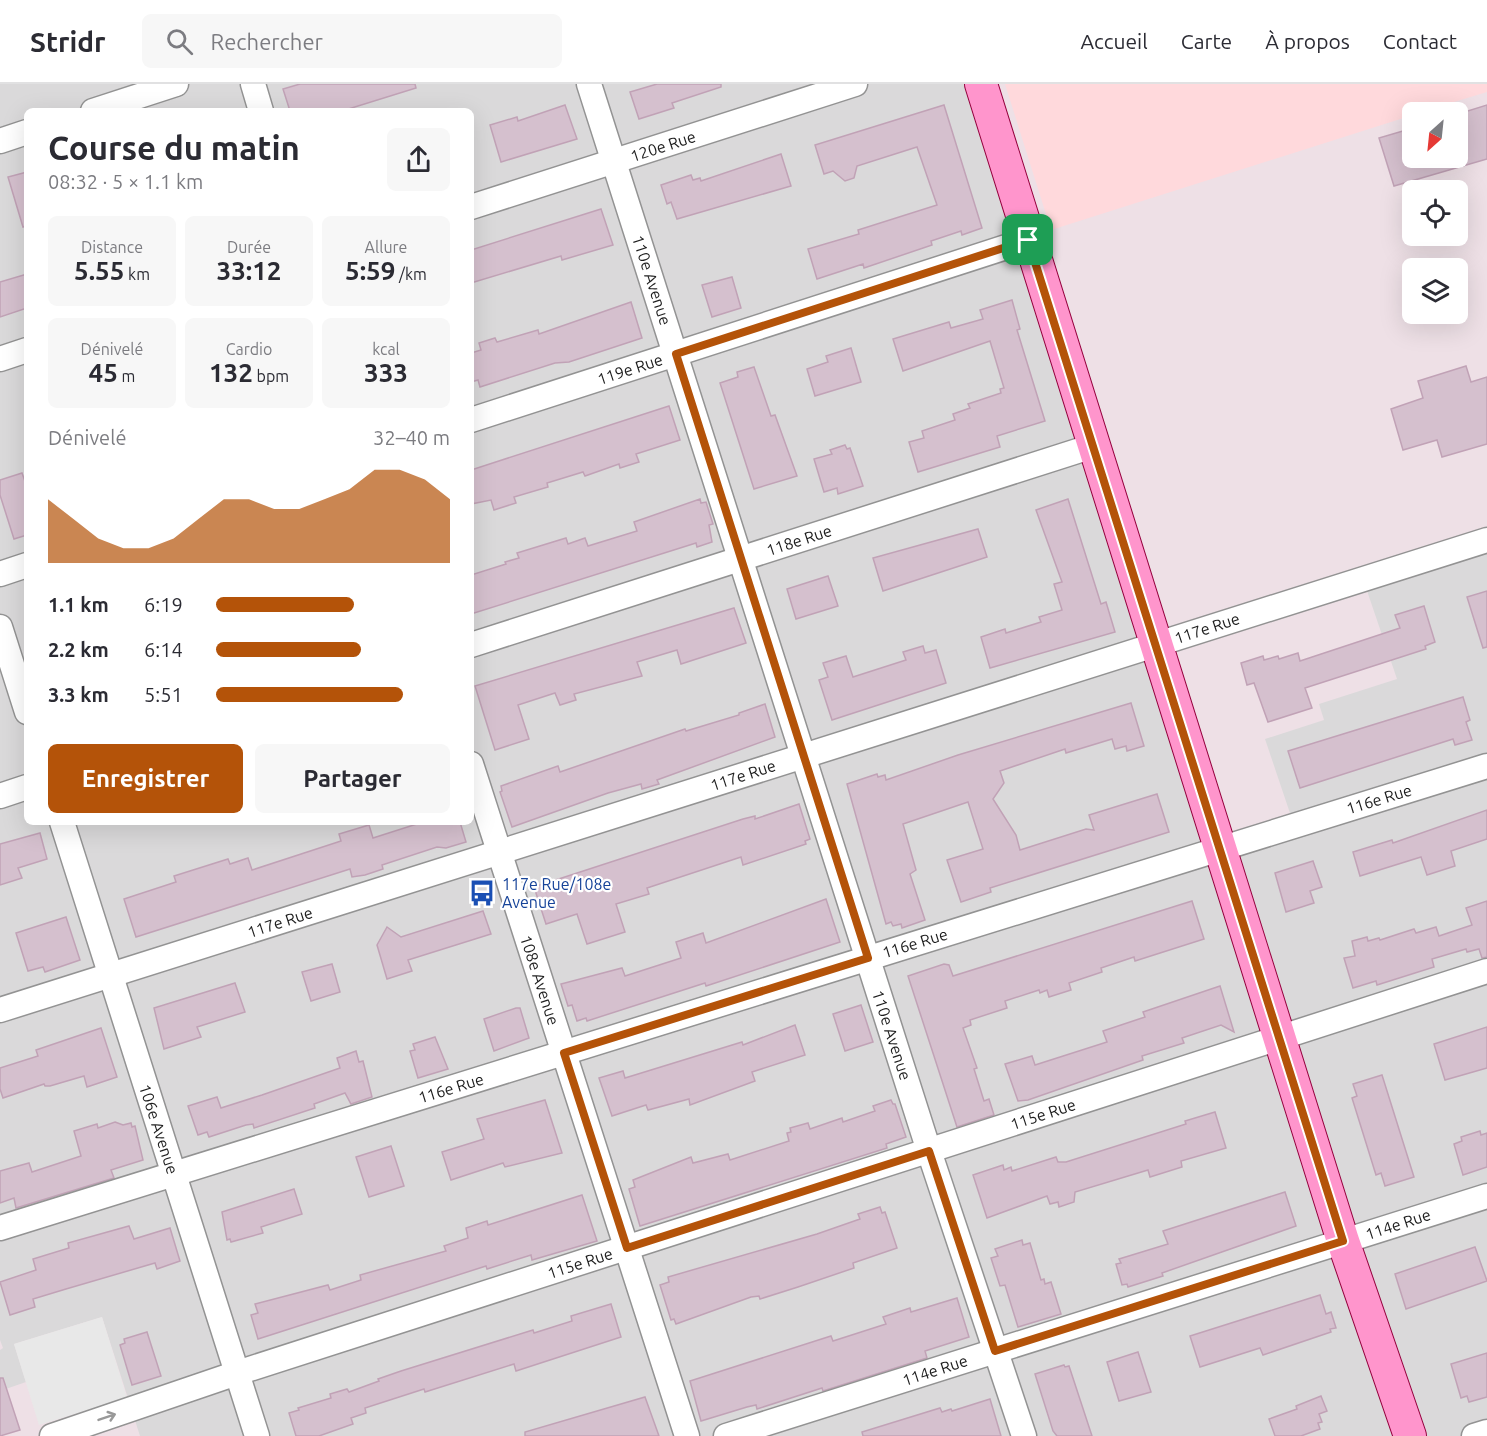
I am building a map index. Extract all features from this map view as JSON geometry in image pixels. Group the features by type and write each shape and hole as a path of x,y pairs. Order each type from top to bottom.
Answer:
{"main road":[{"path":"981,84 1343,1241 1410,1436"}],"street":[{"path":"102,108 176,84"},
{"path":"253,84 260,108"},
{"name":"110e Avenue","path":"589,84 929,1151 1023,1436"},
{"name":"120e Rue","path":"474,206 855,84"},
{"path":"0,141 24,133"},
{"name":"119e Rue","path":"474,419 1028,240"},
{"path":"0,359 24,351"},
{"name":"118e Rue","path":"474,644 1093,446"},
{"name":"117e Rue","path":"0,1010 1487,540"},
{"path":"0,573 24,566"},
{"path":"0,627 24,703"},
{"name":"116e Rue","path":"0,1228 1487,765"},
{"name":"108e Avenue","path":"474,773 687,1436"},
{"path":"0,796 24,788"},
{"name":"106e Avenue","path":"63,825 257,1436"},
{"name":"115e Rue","path":"52,1436 237,1373 1487,971"},
{"name":"114e Rue","path":"726,1436 1487,1196"},
{"path":"1474,1436 1487,1432"}],"shaded area":[{"path":"0,84 981,84 1220,849 1294,825 1265,739 1324,720 1319,704 1397,679 1363,579 1487,540 1487,1436 140,1436 102,1317 14,1344 26,1382 0,1391 0,1350 3,1348 0,1340"},
{"path":"1005,84 1487,84 1487,92 1454,102 1402,102 1402,118 1051,230"},
{"path":"102,1317 127,1398 39,1425 14,1344"}],"building":[{"path":"300,84 415,84 416,88 352,108 289,108 283,89"},
{"path":"657,84 721,84 721,87 672,103 674,108 639,119 630,92"},
{"path":"565,105 577,139 501,162 490,125 517,117 518,121"},
{"path":"944,105 982,228 962,235 961,231 931,241 932,245 864,268 863,264 817,279 808,249 859,234 858,230 937,205 917,147 857,166 854,178 845,181 833,171 824,174 815,145"},
{"path":"1487,105 1487,159 1468,165 1468,111"},
{"path":"1402,131 1402,168 1456,168 1415,180 1402,180 1402,184 1394,186 1379,138"},
{"path":"781,154 791,186 677,219 671,202 667,204 661,185 691,175 693,180 700,178 701,181"},
{"path":"24,173 24,227 23,227 8,177"},
{"path":"601,209 613,245 562,260 561,256 474,282 474,249"},
{"path":"24,275 24,309 0,317 0,282"},
{"path":"732,277 741,308 712,317 702,285"},
{"path":"1012,300 1020,329 1017,330 1045,421 997,436 1000,447 918,472 909,442 924,438 922,431 955,420 953,414 970,408 968,404 1001,393 1000,389 1004,388 990,341 903,371 893,339 949,322 951,328 983,319 980,310"},
{"path":"631,302 642,338 569,362 555,363 480,387 478,380 474,381 474,352 481,350 479,343 495,338 497,342 538,330 539,334"},
{"path":"851,348 861,382 815,396 807,369 828,362 826,356"},
{"path":"1466,366 1471,382 1487,377 1487,444 1442,457 1437,440 1403,450 1391,409 1423,398 1418,381"},
{"path":"754,367 771,416 775,415 797,476 754,489 720,383 738,377 737,372"},
{"path":"669,406 680,440 636,454 639,462 620,468 619,464 585,476 583,472 547,483 548,487 514,497 516,503 494,510 491,500 474,503 474,469"},
{"path":"845,445 847,449 850,448 863,486 838,494 837,488 824,492 814,459 832,454 830,450"},
{"path":"22,473 24,479 24,536 14,539 0,495 0,480"},
{"path":"700,499 701,503 706,502 713,524 709,525 712,542 697,547 696,543 474,613 474,574 519,558 517,553 566,538 568,544 585,538 588,546 637,531 634,522"},
{"path":"1068,499 1101,604 1106,602 1115,632 990,668 981,637 1005,629 1006,633 1041,622 1039,617 1062,610 1054,584 1062,582 1036,510"},
{"path":"978,529 987,557 883,591 873,558"},
{"path":"828,576 838,606 796,619 787,589"},
{"path":"1487,591 1487,647 1483,648 1467,597"},
{"path":"1424,606 1435,642 1425,646 1426,649 1305,688 1312,708 1268,722 1254,683 1247,685 1241,663 1263,656 1264,660 1278,656 1279,659 1298,653 1300,661 1400,628 1395,615"},
{"path":"734,608 746,643 681,664 677,650 637,662 642,676 574,694 576,700 560,705 555,693 518,705 529,739 495,750 475,686"},
{"path":"923,646 925,653 936,650 946,683 832,720 819,680 828,677 823,663 846,656 853,677 906,660 903,652"},
{"path":"1463,697 1470,720 1466,722 1472,740 1455,745 1453,739 1300,788 1288,751"},
{"path":"1131,703 1144,746 1127,751 1126,746 1115,749 1112,739 1066,753 1065,749 1000,771 1004,783 993,799 1016,835 1020,850 1086,829 1094,830 1089,815 1157,794 1169,832 990,888 991,892 961,902 947,860 983,849 968,802 903,824 916,870 910,874 925,920 902,928 901,924 893,926 891,922 886,924 847,784 877,774 878,777 885,775 886,780 958,755"},
{"path":"765,704 775,737 657,780 659,784 642,789 641,784 608,793 512,827 500,792 502,791 501,786 558,766 560,772 685,729 686,731 739,715 739,713"},
{"path":"799,804 810,839 805,841 806,844 743,865 741,857 647,888 649,894 616,904 625,932 587,944 577,914 546,924 534,887 743,819 755,816 755,819"},
{"path":"1487,810 1487,839 1451,851 1455,866 1427,875 1421,857 1360,876 1353,852 1392,840 1393,843"},
{"path":"369,825 373,838 414,825 461,825 466,842 446,848 437,847 382,865 383,869 365,875 352,877 350,869 136,937 124,899 176,882 174,876 228,859 230,864 248,858 252,870 341,841 339,834"},
{"path":"40,833 47,859 18,868 22,878 0,885 0,844"},
{"path":"1313,861 1322,887 1310,891 1314,903 1286,912 1275,873"},
{"path":"826,899 840,942 706,986 705,983 587,1021 586,1018 577,1021 572,1005 568,1006 561,984 622,968 625,976 681,958 676,942 703,933 706,943"},
{"path":"1192,901 1204,939 1135,961 1134,957 1101,968 1102,972 1069,983 1071,990 1049,997 1047,990 1040,993 1039,990 1005,1001 1007,1008 970,1020 971,1025 963,1028 977,1068 974,1069 984,1101 989,1099 994,1115 957,1127 908,976 944,964 949,965 953,976"},
{"path":"1487,901 1487,957 1482,958 1479,949 1467,952 1466,949 1432,959 1434,967 1377,985 1376,981 1353,988 1344,958 1355,956 1352,941 1367,937 1368,941 1379,938 1380,940 1414,929 1416,933 1436,927 1439,936 1472,925 1466,908"},
{"path":"483,911 491,934 408,960 412,971 387,979 377,945 387,927 401,937"},
{"path":"66,917 80,960 45,972 43,967 28,971 16,933"},
{"path":"332,964 340,992 311,1001 302,972"},
{"path":"235,983 245,1012 197,1027 201,1037 164,1049 154,1008"},
{"path":"1220,986 1234,1032 1221,1025 1182,1038 1184,1043 1142,1056 1143,1060 1028,1100 1018,1101 1005,1064 1032,1056 1035,1065 1107,1042 1103,1031 1145,1017 1143,1012"},
{"path":"861,1005 873,1042 845,1051 833,1014"},
{"path":"520,1008 529,1038 494,1051 484,1019"},
{"path":"795,1025 805,1055 752,1072 755,1081 690,1105 689,1099 648,1110 646,1105 612,1116 599,1078 623,1071 625,1078 742,1042 743,1045"},
{"path":"1487,1027 1487,1068 1445,1080 1434,1044"},
{"path":"101,1028 117,1077 87,1087 84,1076 50,1086 44,1084 3,1098 0,1089 0,1068 38,1056 36,1050"},
{"path":"435,1037 448,1069 418,1078 410,1051 415,1050 413,1044"},
{"path":"356,1051 359,1062 363,1061 372,1097 351,1104 345,1093 314,1104 315,1108 254,1128 253,1124 209,1137 207,1132 198,1135 188,1106 217,1097 221,1108 262,1095 340,1068 337,1058"},
{"path":"1382,1075 1414,1177 1385,1186 1381,1173 1376,1175 1352,1098 1357,1096 1353,1084"},
{"path":"545,1100 562,1153 505,1167 503,1163 451,1180 442,1152 484,1139 477,1119"},
{"path":"891,1100 895,1104 906,1137 886,1144 887,1148 640,1226 629,1189 635,1187 633,1180 691,1157 693,1163 728,1154 730,1160 789,1141 787,1133 791,1132 790,1128 808,1123 810,1129 842,1118 843,1122 875,1111 873,1106"},
{"path":"1215,1112 1226,1148 1181,1161 1182,1167 1150,1177 1148,1170 1075,1192 1074,1202 1059,1207 1058,1202 1050,1204 1047,1196 987,1218 973,1175 1003,1165 1004,1170 1011,1167 1012,1171 1056,1157 1058,1162 1066,1162 1186,1124 1185,1121"},
{"path":"115,1122 123,1125 131,1123 132,1127 135,1126 143,1160 111,1170 114,1178 16,1208 14,1198 0,1203 0,1171 29,1163 32,1172 81,1156 74,1131 97,1124 98,1128"},
{"path":"1480,1131 1481,1135 1487,1133 1487,1167 1463,1175 1454,1144 1462,1141 1461,1137"},
{"path":"391,1146 404,1186 369,1197 356,1157"},
{"path":"294,1189 302,1214 261,1227 263,1233 231,1242 230,1239 227,1240 222,1212"},
{"path":"1285,1192 1296,1226 1162,1273 1163,1276 1128,1287 1127,1284 1122,1285 1116,1264 1121,1263 1119,1259 1168,1244 1163,1231"},
{"path":"582,1195 597,1241 532,1260 531,1255 487,1269 486,1266 258,1339 251,1315 258,1313 255,1304 328,1285 330,1290 361,1280 360,1275 446,1251 444,1246 468,1238 466,1228 487,1221 488,1225"},
{"path":"880,1207 882,1213 885,1212 897,1248 853,1263 854,1268 798,1287 760,1299 759,1296 751,1297 676,1324 674,1319 671,1320 660,1285 669,1282 668,1277 817,1234 860,1219 858,1214"},
{"path":"129,1226 134,1239 170,1228 180,1261 157,1269 155,1263 33,1299 35,1307 10,1315 0,1282 36,1270 33,1259 69,1248 68,1243"},
{"path":"1022,1240 1023,1245 1030,1243 1041,1280 1044,1279 1045,1284 1051,1282 1061,1314 1018,1327 1005,1285 1000,1286 991,1258 998,1256 995,1249"},
{"path":"1475,1247 1487,1281 1406,1309 1395,1274"},
{"path":"1320,1295 1326,1314 1331,1312 1336,1328 1330,1329 1331,1332 1263,1355 1260,1348 1200,1367 1190,1336"},
{"path":"957,1298 969,1337 925,1351 927,1358 823,1391 822,1388 757,1409 756,1405 701,1421 690,1381 831,1336 833,1341 886,1324 883,1317 910,1308 911,1312"},
{"path":"611,1304 621,1337 516,1371 514,1364 425,1392 424,1389 365,1408 366,1413 351,1418 353,1424 319,1436 296,1436 289,1413 331,1398 330,1394 347,1389 349,1392 401,1371 533,1330 534,1333 572,1321 571,1316"},
{"path":"147,1332 161,1376 132,1385 120,1345 125,1343 124,1339"},
{"path":"1138,1352 1151,1392 1119,1401 1107,1362"},
{"path":"1487,1353 1487,1397 1469,1402 1467,1396 1461,1398 1451,1364"},
{"path":"1064,1365 1069,1366 1092,1436 1057,1436 1053,1431 1035,1374"},
{"path":"0,1378 3,1378 20,1430 0,1436"},
{"path":"1321,1396 1327,1411 1319,1414 1322,1422 1318,1423 1320,1429 1301,1436 1275,1436 1269,1419 1297,1409 1296,1406"},
{"path":"645,1397 659,1436 525,1436 525,1432"},
{"path":"990,1399 1001,1436 863,1436 862,1432 940,1408 942,1412 951,1409 952,1411"}],"place":[{"name":"117e Rue/108e Avenue","path":"482,893"}],"route":[{"path":"1028,240 1343,1241 995,1351 929,1151 627,1248 564,1053 868,958 676,354 1028,240"}]}
